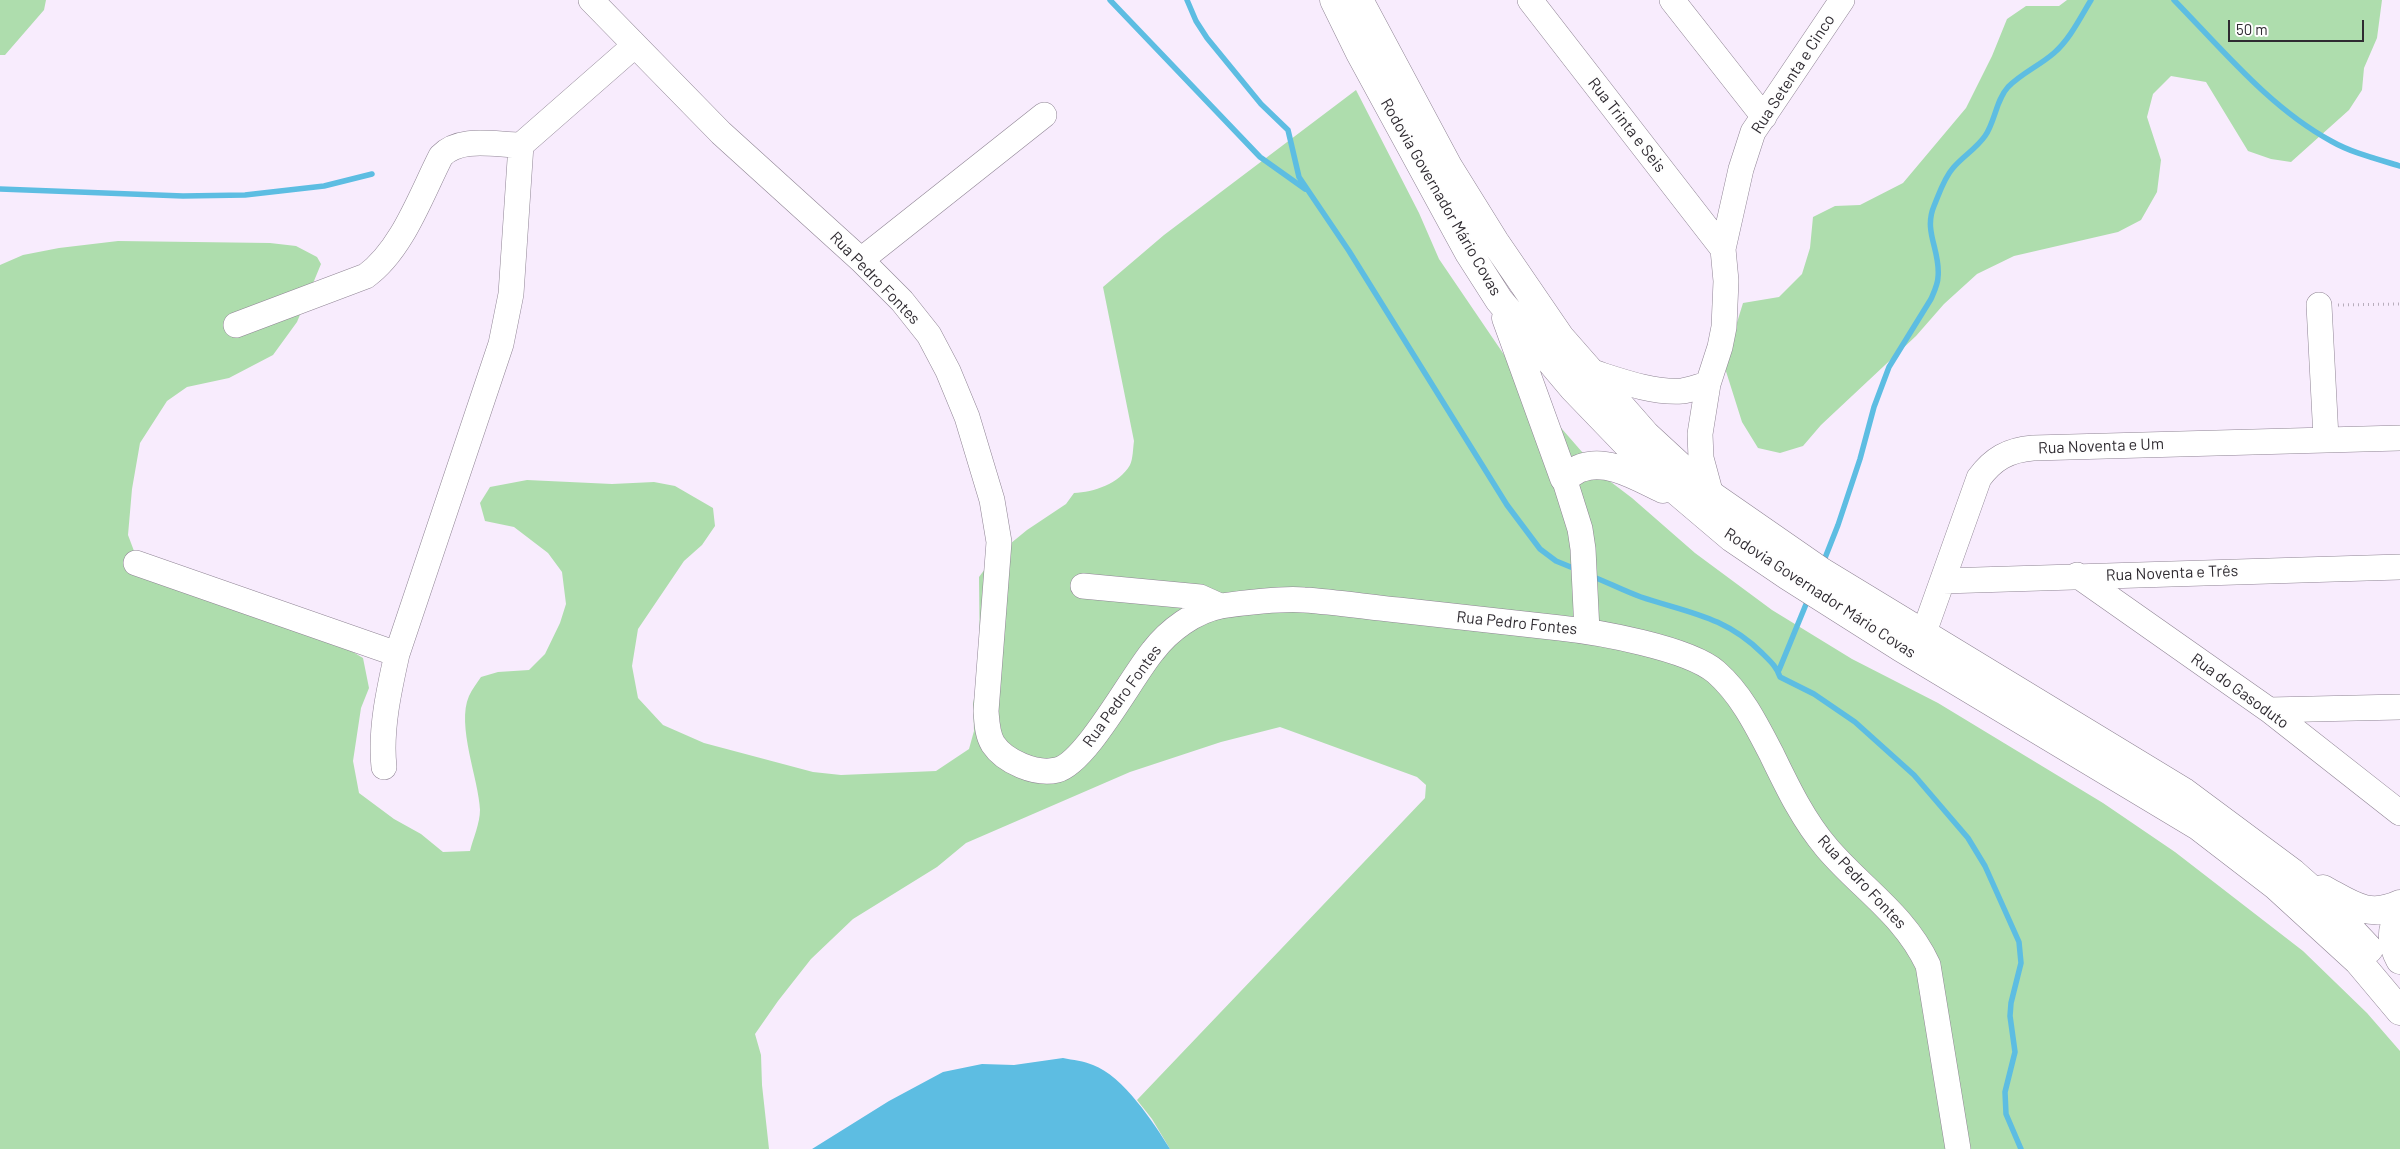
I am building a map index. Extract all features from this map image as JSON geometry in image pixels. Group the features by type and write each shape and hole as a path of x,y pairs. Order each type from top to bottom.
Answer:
{"highway":[{"name":"Rodovia Governador Mário Covas","path":"1334,0 1360,53 1464,244 1499,300 1573,388 1653,471 1732,538 1796,581 2198,826 2276,886 2358,961 2400,1011"},
{"name":"Rodovia Governador Mário Covas","path":"1360,0 1454,177 1495,242 1560,336 1646,435 1711,495 1822,572 1923,635 2074,723 2184,792 2293,874 2319,896 2400,985"},
{"path":"1499,300 1564,478 1580,468 1598,465 1630,474 1684,498"},
{"path":"2293,874 2354,906 2367,910 2378,912 2400,904"},
{"path":"2400,913 2394,927 2392,941 2400,960"}],"street":[{"name":"Rua Pedro Fontes","path":"591,0 634,46 722,133 861,260 902,301 929,335 948,371 967,417 992,500 1000,542 986,711 987,730 993,744 1004,756 1024,766 1044,771 1057,770 1068,765 1084,748 1153,650 1175,628 1198,615 1220,606 1302,599 1587,631 1675,652 1698,660 1716,672 1744,704 1795,800 1827,848 1892,912 1918,944 1928,965 1958,1149"},
{"name":"Rua Trinta e Seis","path":"1530,0 1723,249"},
{"path":"1672,0 1764,117"},
{"name":"Rua Setenta e Cinco","path":"1711,495 1701,458 1700,434 1708,384 1720,347 1724,327 1726,282 1723,249 1747,151 1753,132 1839,1"},
{"path":"236,325 366,276 377,268 396,244 441,156 448,149 465,144 521,145 634,46"},
{"path":"861,260 1044,115"},
{"path":"384,767 382,749 388,703 398,654 501,344 511,294 521,145"},
{"path":"2319,305 2326,438"},
{"path":"1589,371 1632,384 1682,391 1708,384"},
{"name":"Rua Noventa e Um","path":"1923,635 1979,478 1989,464 2003,454 2017,449 2326,438 2400,438"},
{"path":"1564,478 1581,536 1587,631"},
{"path":"136,563 398,654"},
{"name":"Rua Noventa e Três","path":"1943,580 2400,566"},
{"name":"Rua do Gasoduto","path":"2077,575 2268,710 2400,813"},
{"path":"1083,586 1200,597 1220,606"},
{"path":"2268,710 2400,707"}],"path":[{"path":"2319,305 2400,304"}],"green space":[{"path":"0,0 46,0 44,10 5,55 0,55"},
{"path":"2067,0 2382,0 2377,38 2364,68 2362,90 2349,110 2291,162 2271,159 2248,151 2206,82 2171,76 2153,94 2147,117 2161,160 2157,192 2141,220 2118,232 2014,256 1977,274 1944,304 1916,336 1821,425 1803,446 1780,453 1758,448 1742,422 1724,365 1743,303 1779,297 1802,274 1810,248 1813,217 1835,206 1860,205 1903,183 1966,108 1992,56 2007,19 2026,6 2059,6"},
{"path":"1356,90 1419,213 1439,259 1528,390 1603,476 1632,498 1695,553 1772,610 1852,659 1938,703 2103,803 2175,852 2303,951 2367,1013 2400,1051 2400,1149 1170,1149 1152,1119 1137,1100 1425,798 1426,785 1417,777 1280,727 1221,742 1130,772 966,843 937,867 853,919 811,959 755,1034 761,1055 762,1085 769,1149 0,1149 0,265 23,255 59,248 118,241 270,243 296,246 317,257 321,264 297,322 273,355 229,378 187,387 167,401 140,443 132,489 128,535 137,559 338,643 363,658 369,688 361,708 353,761 359,793 394,819 421,834 443,852 470,851 478,826 480,810 465,722 469,696 481,677 498,672 529,670 545,654 560,623 566,604 562,572 548,553 514,527 485,521 480,503 490,487 527,480 612,484 654,482 675,486 713,508 715,526 702,545 684,561 638,629 632,666 638,698 663,725 704,743 813,772 841,775 936,771 969,749 974,731 973,704 980,665 979,577 994,557 1027,530 1066,504 1074,493 1098,489 1113,482 1125,472 1131,463 1134,441 1103,287 1164,235"}],"water":[{"path":"1063,1058 1093,1065 1115,1079 1137,1101 1170,1149 812,1149 889,1101 943,1072 982,1064 1014,1065"}],"waterway":[{"path":"1110,0 1260,157 1305,189"},
{"path":"1187,0 1196,21 1207,38 1261,104 1288,130 1299,177 1349,251 1507,505 1540,549 1556,561 1578,570"},
{"path":"1823,563 1838,525 1860,459 1874,407 1889,367 1931,299 1937,285 1937,259 1930,224 1931,215 1944,181 1953,168 1985,136 2001,98 2008,87 2060,47 2091,0"},
{"path":"2174,0 2248,77 2287,112 2331,141 2347,149 2400,166"},
{"path":"0,189 183,196 245,195 324,186 372,174"},
{"path":"1591,576 1641,597 1705,617 1734,631 1762,653 1773,664 1780,677 1814,694 1855,722 1914,775 1968,838 1985,866 2019,942 2021,963 2011,1003 2010,1016 2015,1052 2005,1092 2006,1114 2021,1149"},
{"path":"1779,670 1809,597"}]}
